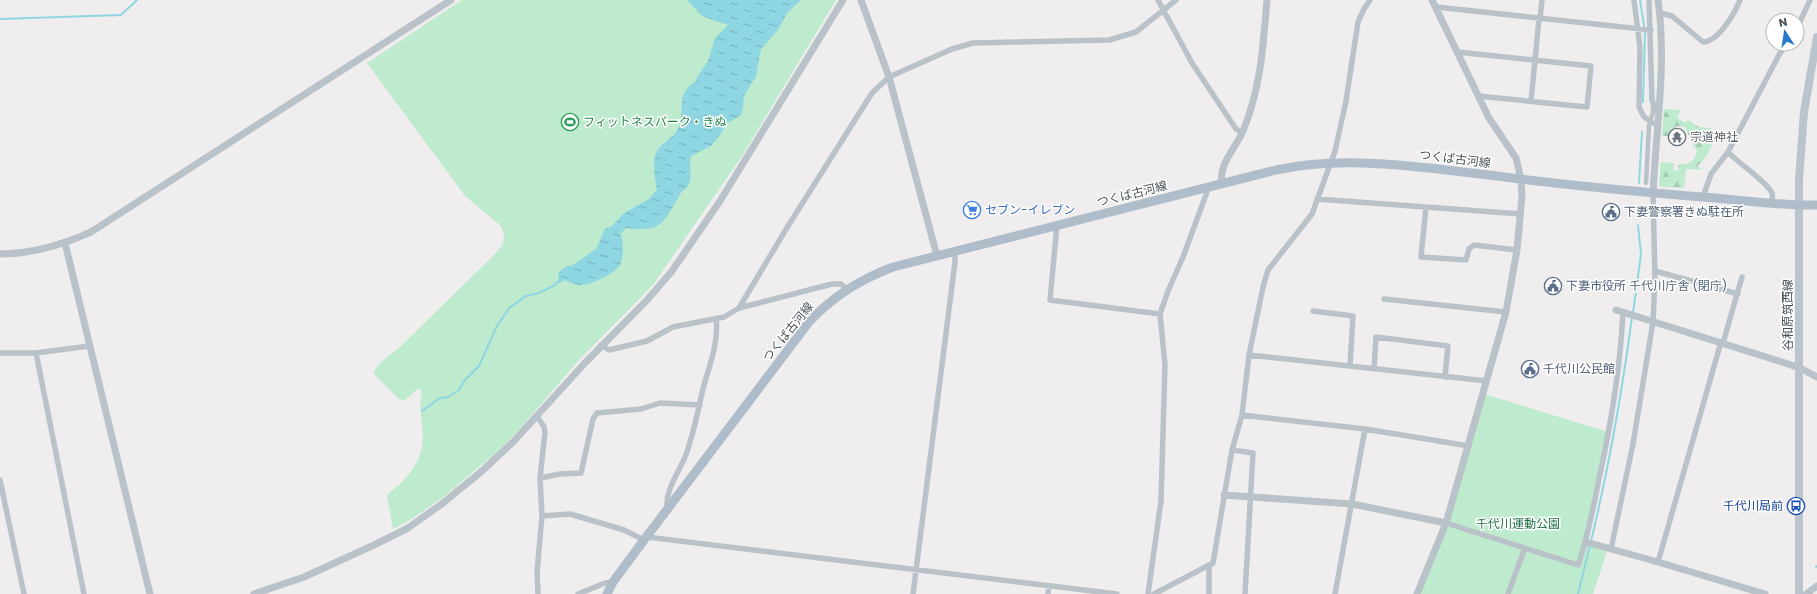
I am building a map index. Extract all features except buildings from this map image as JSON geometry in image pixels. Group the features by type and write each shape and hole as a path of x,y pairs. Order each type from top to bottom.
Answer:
{"main road":[{"name":"谷和原筑西線","path":"1799,594 1799,205 1804,112 1817,37"},
{"name":"つくば古河線","path":"607,594 646,538 668,511 809,322 827,304 847,289 880,272 1208,187 1292,167 1330,162 1424,168 1652,193 1799,205 1817,205"}],"street":[{"path":"0,254 16,254 65,243 91,232 451,0"},
{"path":"254,594 304,577 369,548 408,528 428,515 482,471 514,442 601,345 647,300 672,271 720,201 843,0"},
{"path":"861,0 889,77 937,256"},
{"path":"1158,0 1202,79 1236,129 1242,132"},
{"path":"739,308 780,238 866,102 889,77 952,49 973,43 1109,40 1136,32 1176,0"},
{"path":"1222,184 1221,172 1242,132 1256,93 1261,71 1267,0"},
{"path":"1154,594 1209,567 1213,563 1232,450 1242,415 1249,355 1262,287 1268,270 1312,214 1335,151 1346,101 1358,22 1370,0"},
{"path":"1417,594 1446,523 1506,312 1517,250 1521,214 1521,178 1516,158 1489,118 1432,0"},
{"path":"1532,101 1542,0"},
{"path":"1634,0 1640,48 1639,107 1644,118 1658,126"},
{"path":"1646,183 1650,122 1653,112 1649,0"},
{"path":"1611,549 1633,444 1653,322 1655,271 1652,193 1659,111 1661,47 1658,0"},
{"path":"1660,13 1672,16 1703,42 1706,42 1713,38 1728,23 1740,0"},
{"path":"1804,12 1810,0"},
{"path":"1436,7 1638,30 1650,30"},
{"path":"1457,52 1591,66 1587,107 1478,96"},
{"path":"1702,197 1711,174 1728,152 1781,52"},
{"path":"1652,100 1653,105 1659,111"},
{"path":"1728,152 1736,161 1764,184 1772,194 1772,203"},
{"path":"1148,594 1161,501 1164,365 1160,314 1168,290 1186,250 1208,192 1208,187"},
{"path":"1317,199 1521,214"},
{"path":"1426,207 1421,257 1466,260 1469,249 1474,245 1517,250"},
{"path":"1057,225 1050,300 1160,314"},
{"path":"65,243 150,594"},
{"path":"913,594 955,262 955,252"},
{"path":"1655,271 1738,294"},
{"path":"1658,562 1742,277"},
{"path":"601,345 609,350 648,341 673,327 716,319 730,314 739,308 832,284 841,284 847,289"},
{"path":"1384,299 1506,312"},
{"path":"1313,311 1353,316 1350,366"},
{"path":"1224,495 1352,504 1446,523 1578,566 1586,542 1607,438 1621,354 1620,311 1800,368 1817,377"},
{"path":"668,511 668,496 685,457 700,405 715,344 717,331 716,319"},
{"path":"1374,369 1376,337 1448,346 1445,377"},
{"path":"0,353 36,353 89,346"},
{"path":"36,353 84,594"},
{"path":"1249,355 1487,381"},
{"path":"540,478 560,474 581,473 593,419 597,413 641,409 660,403 700,405"},
{"path":"1242,415 1366,429 1469,446"},
{"path":"537,416 544,427 545,432 540,478 542,516 537,572 538,594"},
{"path":"1335,594 1366,429"},
{"path":"1232,450 1253,453 1252,496 1245,594"},
{"path":"0,480 24,594"},
{"path":"542,516 570,514 646,538 1117,594"},
{"path":"1586,542 1765,594"},
{"path":"1508,594 1525,548"},
{"path":"1208,594 1209,567"},
{"path":"578,594 605,583 614,582"},
{"path":"1048,594 1049,586"},
{"path":"1806,594 1817,586"}],"green space":[{"name":"フィットネスパーク・きぬ","path":"462,0 836,0 742,156 653,285 577,362 520,429 497,452 442,498 410,520 393,529 387,496 408,475 421,453 423,435 421,409 422,392 419,388 404,401 399,399 373,373 380,363 400,347 495,254 503,244 504,234 501,226 465,196 367,63"},
{"path":"1664,109 1681,110 1677,118 1685,123 1688,120 1699,127 1711,128 1714,133 1713,142 1709,151 1701,163 1697,166 1703,170 1686,169 1684,188 1662,187 1659,185 1661,162 1674,163 1673,170 1678,171 1679,164 1691,162 1695,157 1697,150 1693,145 1685,127 1676,126 1675,136 1671,135 1670,141 1669,136 1662,136"},
{"name":"千代川運動公園","path":"1484,394 1608,432 1586,542 1608,548 1593,594 1417,594 1446,523"}],"water":[{"path":"687,0 801,0 788,12 777,31 761,49 756,76 744,96 741,115 726,124 720,135 711,146 691,156 689,184 680,194 665,219 660,224 647,229 626,228 620,234 623,245 623,254 620,265 608,275 585,285 576,284 565,280 555,285 554,284 558,280 559,272 567,266 571,266 596,249 605,229 612,226 624,213 649,199 657,189 654,169 656,152 679,127 684,93 691,84 696,81 697,77 708,61 715,38 728,25 702,16"}],"waterway":[{"path":"0,19 121,15 137,0"},
{"path":"1640,0 1645,32 1643,102"},
{"path":"1639,183 1642,132"},
{"path":"1633,313 1641,254 1638,225"},
{"path":"422,411 440,398 448,397 459,390 464,381 479,366 496,328 509,308 526,296 539,293 555,285"},
{"path":"1591,541 1604,485 1624,373 1632,317"},
{"path":"1578,594 1590,545"}],"place":[{"name":"フィットネスパーク・きぬ","path":"570,122"},
{"name":"宗道神社","path":"1677,137"},
{"name":"セブン-イレブン","path":"972,210"},
{"name":"下妻警察署きぬ駐在所","path":"1611,212"},
{"name":"下妻市役所 千代川庁舎 (閉庁)","path":"1553,286"},
{"name":"千代川公民館","path":"1530,369"},
{"name":"千代川局前","path":"1796,506"}]}
